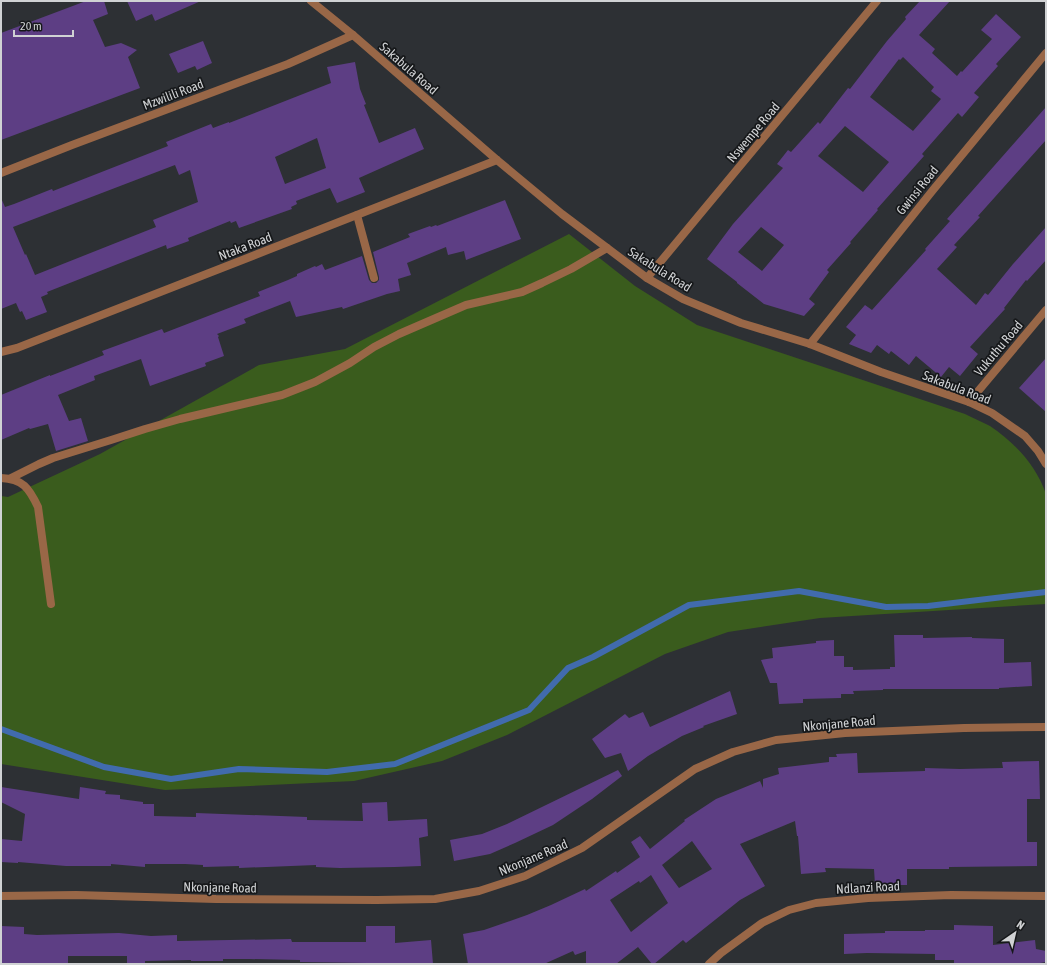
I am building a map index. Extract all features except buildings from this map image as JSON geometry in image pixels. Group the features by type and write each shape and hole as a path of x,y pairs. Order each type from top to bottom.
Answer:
{"street":[{"name":"Sakabula Road","path":"311,1 353,35 496,160 562,214 647,278 683,299 741,323 810,344 880,372 970,402 992,413 1025,436 1038,451 1046,464"},
{"name":"Nswempe Road","path":"647,278 876,1"},
{"name":"Mzwilili Road","path":"1,173 288,64 353,35"},
{"name":"Gwinsi Road","path":"810,344 933,190 1046,53"},
{"name":"Ntaka Road","path":"1,352 17,348 496,160"},
{"path":"357,215 374,278"},
{"path":"11,478 53,458 152,427 282,395 315,382 350,363 374,346 399,334 466,305 522,292 571,269 607,248"},
{"name":"Vukuthu Road","path":"970,402 1046,310"},
{"path":"1,478 11,478 22,482 33,496 38,507 51,604"},
{"name":"Nkonjane Road","path":"1,896 76,895 216,899 435,899 479,891 525,876 582,848 695,769 733,752 776,740 845,733 964,728 1046,727"},
{"name":"Ndlanzi Road","path":"709,964 762,923 789,910 816,902 906,897 1046,896"}],"green space":[{"path":"569,234 635,286 697,325 965,414 990,426 1016,447 1024,456 1037,474 1046,494 1046,604 820,618 728,632 665,654 507,735 442,761 354,781 165,790 1,764 1,496 8,497 100,454 259,365 345,349"}],"waterway":[{"path":"1,729 104,767 171,779 239,769 327,772 395,764 529,710 568,668 593,657 689,605 799,591 886,607 928,606 1046,592"}]}
